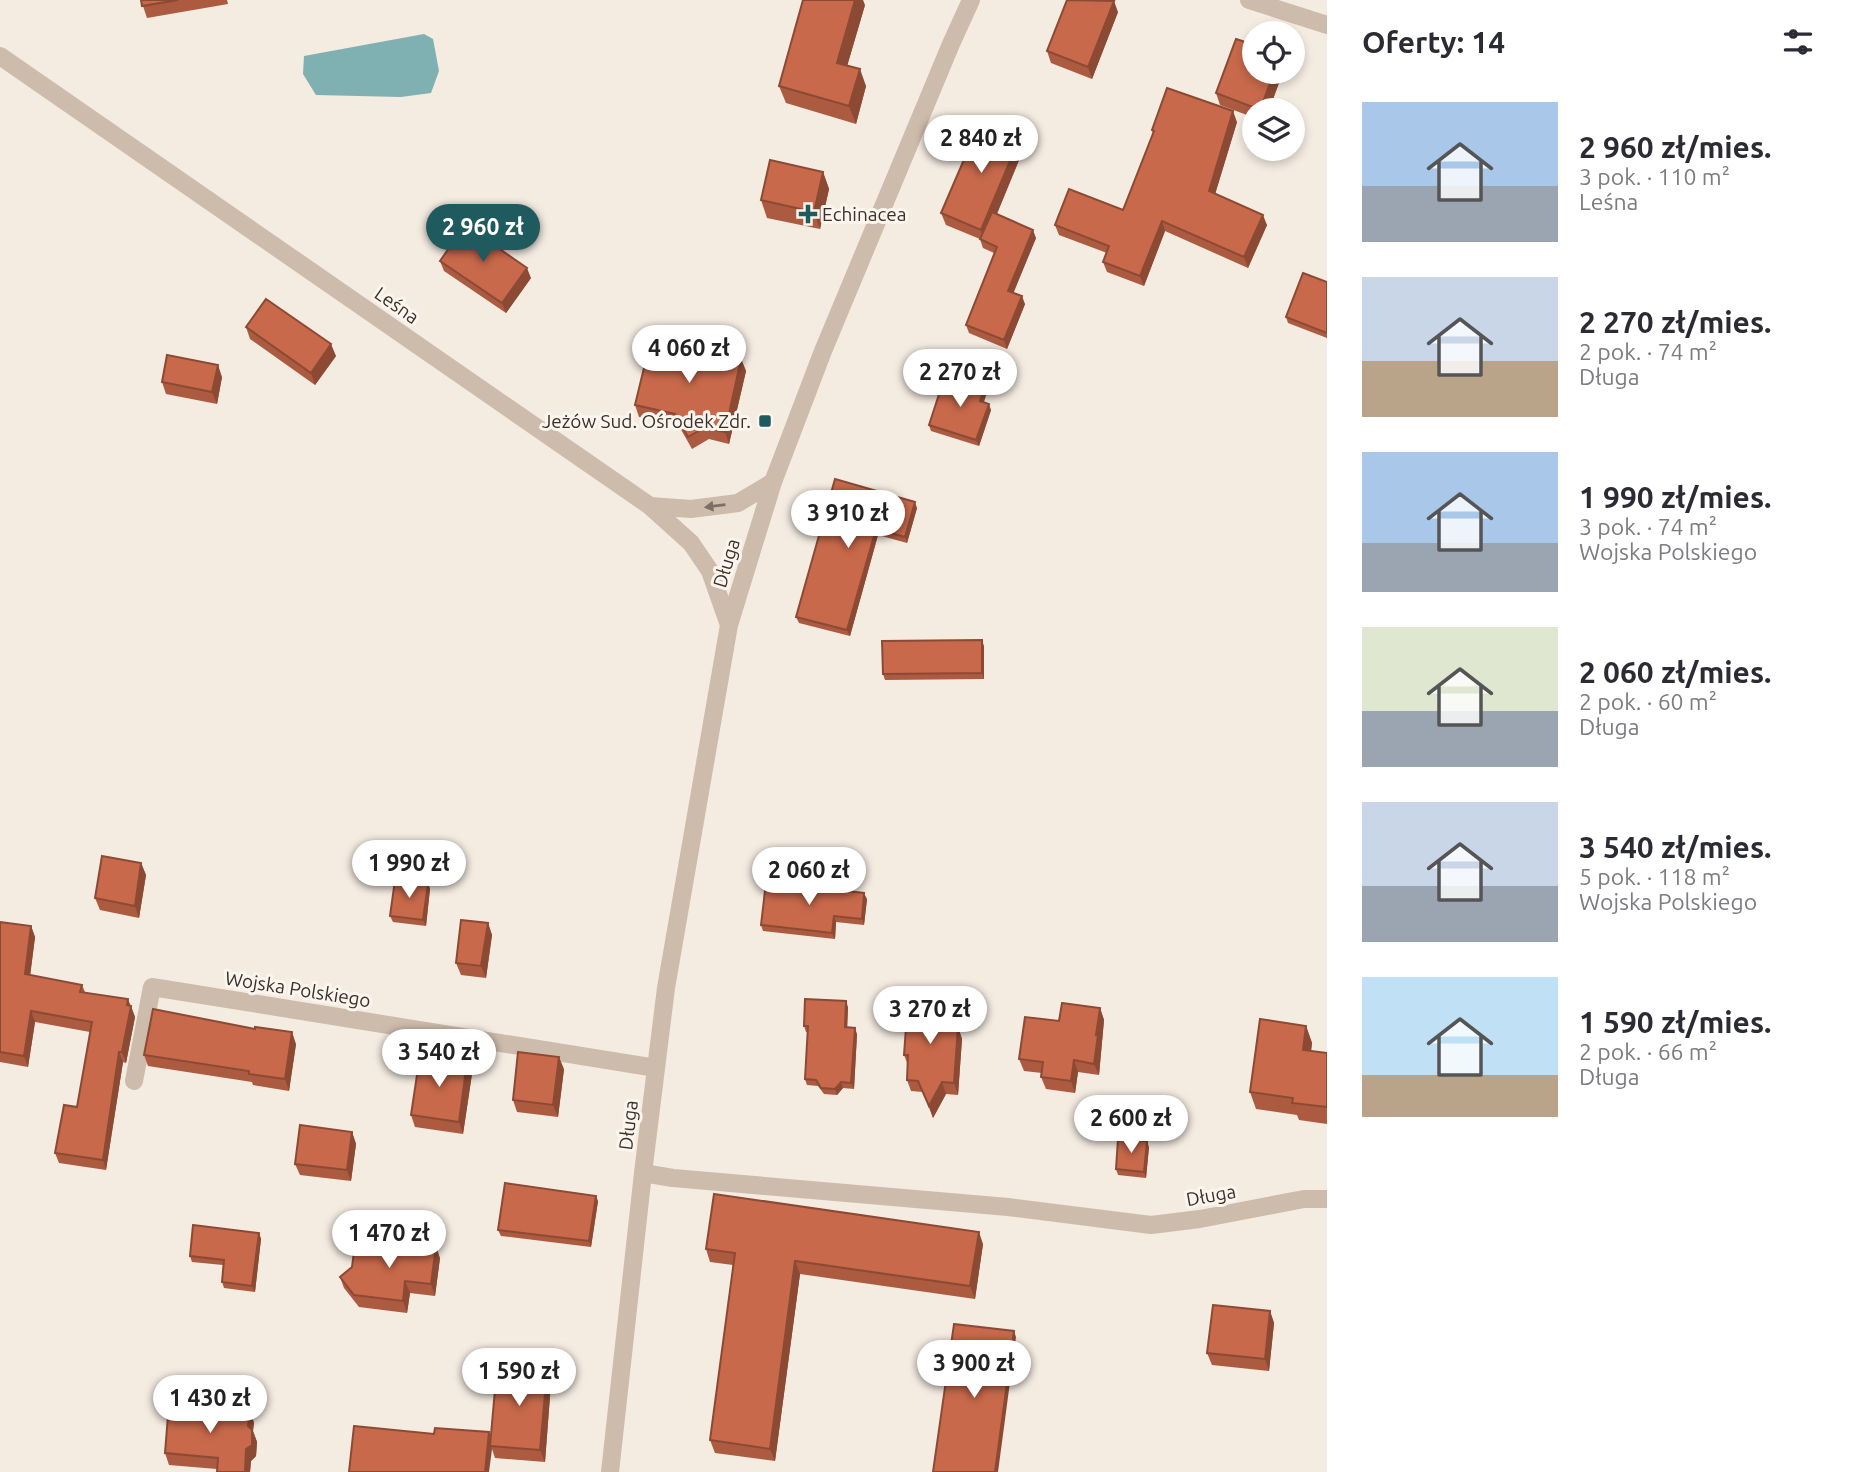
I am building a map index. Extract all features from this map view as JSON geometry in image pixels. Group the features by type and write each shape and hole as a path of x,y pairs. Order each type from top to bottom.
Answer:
{"street":[{"name":"Długa","path":"610,1472 668,974 729,625 773,482 828,338 971,0"},
{"path":"1250,0 1327,25"},
{"name":"Leśna","path":"0,56 650,506 691,543 710,570 729,625"},
{"path":"650,506 691,509 738,503 773,482"},
{"name":"Wojska Polskiego","path":"134,1081 152,986 656,1068"},
{"name":"Długa","path":"643,1173 673,1178 1008,1207 1151,1225 1200,1219 1304,1199 1327,1199"}],"water":[{"path":"424,34 433,39 439,71 431,93 401,97 316,95 303,74 304,56"}],"building":[{"path":"141,0 178,0 142,6"},
{"path":"803,0 855,0 837,63 860,69 849,106 779,86"},
{"path":"1067,0 1114,1 1088,67 1047,51"},
{"path":"1236,39 1242,41 1242,84 1270,84 1264,98 1242,98 1242,103 1216,93"},
{"path":"1167,88 1233,111 1209,191 1263,215 1244,257 1162,221 1140,276 1103,262 1109,246 1055,225 1069,189 1123,210 1154,131 1152,130"},
{"path":"981,120 1020,137 981,230 941,213"},
{"path":"770,160 823,172 814,212 761,200"},
{"path":"992,212 1033,230 1008,291 1022,296 1004,340 966,325 997,247 980,239"},
{"path":"465,225 527,268 502,303 440,261"},
{"path":"1303,273 1327,282 1327,333 1286,317"},
{"path":"266,299 331,344 311,373 246,327"},
{"path":"651,339 741,359 725,432 704,428 688,437 675,414 635,405"},
{"path":"167,355 218,365 212,392 162,382"},
{"path":"954,376 985,386 980,401 989,404 976,440 929,425 941,388 949,391"},
{"path":"835,479 915,502 905,537 876,529 847,630 796,617"},
{"path":"982,640 982,673 883,674 882,641"},
{"path":"102,856 141,863 135,906 95,898"},
{"path":"395,880 428,883 423,920 390,916"},
{"path":"766,882 864,893 862,919 834,916 832,933 761,925"},
{"path":"461,920 488,923 481,966 456,963"},
{"path":"0,922 31,926 25,974 82,985 80,992 128,999 127,1005 131,1006 122,1052 119,1052 103,1160 55,1153 64,1105 77,1107 92,1022 31,1011 24,1056 0,1052"},
{"path":"805,999 846,1001 845,1027 855,1028 851,1083 841,1082 835,1089 821,1088 816,1080 805,1079 808,1026 804,1026"},
{"path":"908,1000 949,1003 947,1026 958,1027 954,1083 942,1082 929,1106 918,1081 907,1080 908,1055 904,1055"},
{"path":"1062,1003 1100,1008 1094,1064 1074,1060 1071,1081 1041,1077 1043,1062 1019,1059 1025,1017 1059,1021"},
{"path":"153,1009 255,1029 292,1032 285,1079 144,1055"},
{"path":"1260,1019 1306,1026 1303,1050 1327,1053 1327,1107 1292,1103 1293,1098 1250,1092"},
{"path":"518,1052 559,1057 553,1105 513,1100"},
{"path":"420,1055 467,1062 459,1122 411,1115"},
{"path":"300,1125 352,1132 347,1170 295,1164"},
{"path":"1118,1139 1147,1141 1144,1172 1116,1169"},
{"path":"505,1183 596,1196 589,1241 498,1230"},
{"path":"714,1194 979,1232 970,1286 795,1261 770,1449 710,1440 735,1253 706,1249"},
{"path":"193,1225 259,1233 252,1286 222,1282 224,1260 190,1256"},
{"path":"408,1243 436,1246 431,1284 405,1281 403,1301 354,1295 340,1277 352,1267 355,1244 407,1251"},
{"path":"1213,1305 1270,1311 1265,1359 1207,1353"},
{"path":"954,1324 1014,1331 995,1472 933,1472"},
{"path":"497,1367 547,1371 540,1450 490,1446"},
{"path":"169,1403 249,1411 248,1426 252,1430 252,1445 246,1449 245,1472 217,1472 218,1458 165,1453"},
{"path":"354,1426 434,1434 435,1428 489,1432 485,1472 349,1472"}],"place":[{"name":"Echinacea","path":"808,214"},
{"name":"Jeżów Sud. Ośrodek Zdr.","path":"765,421"}]}
